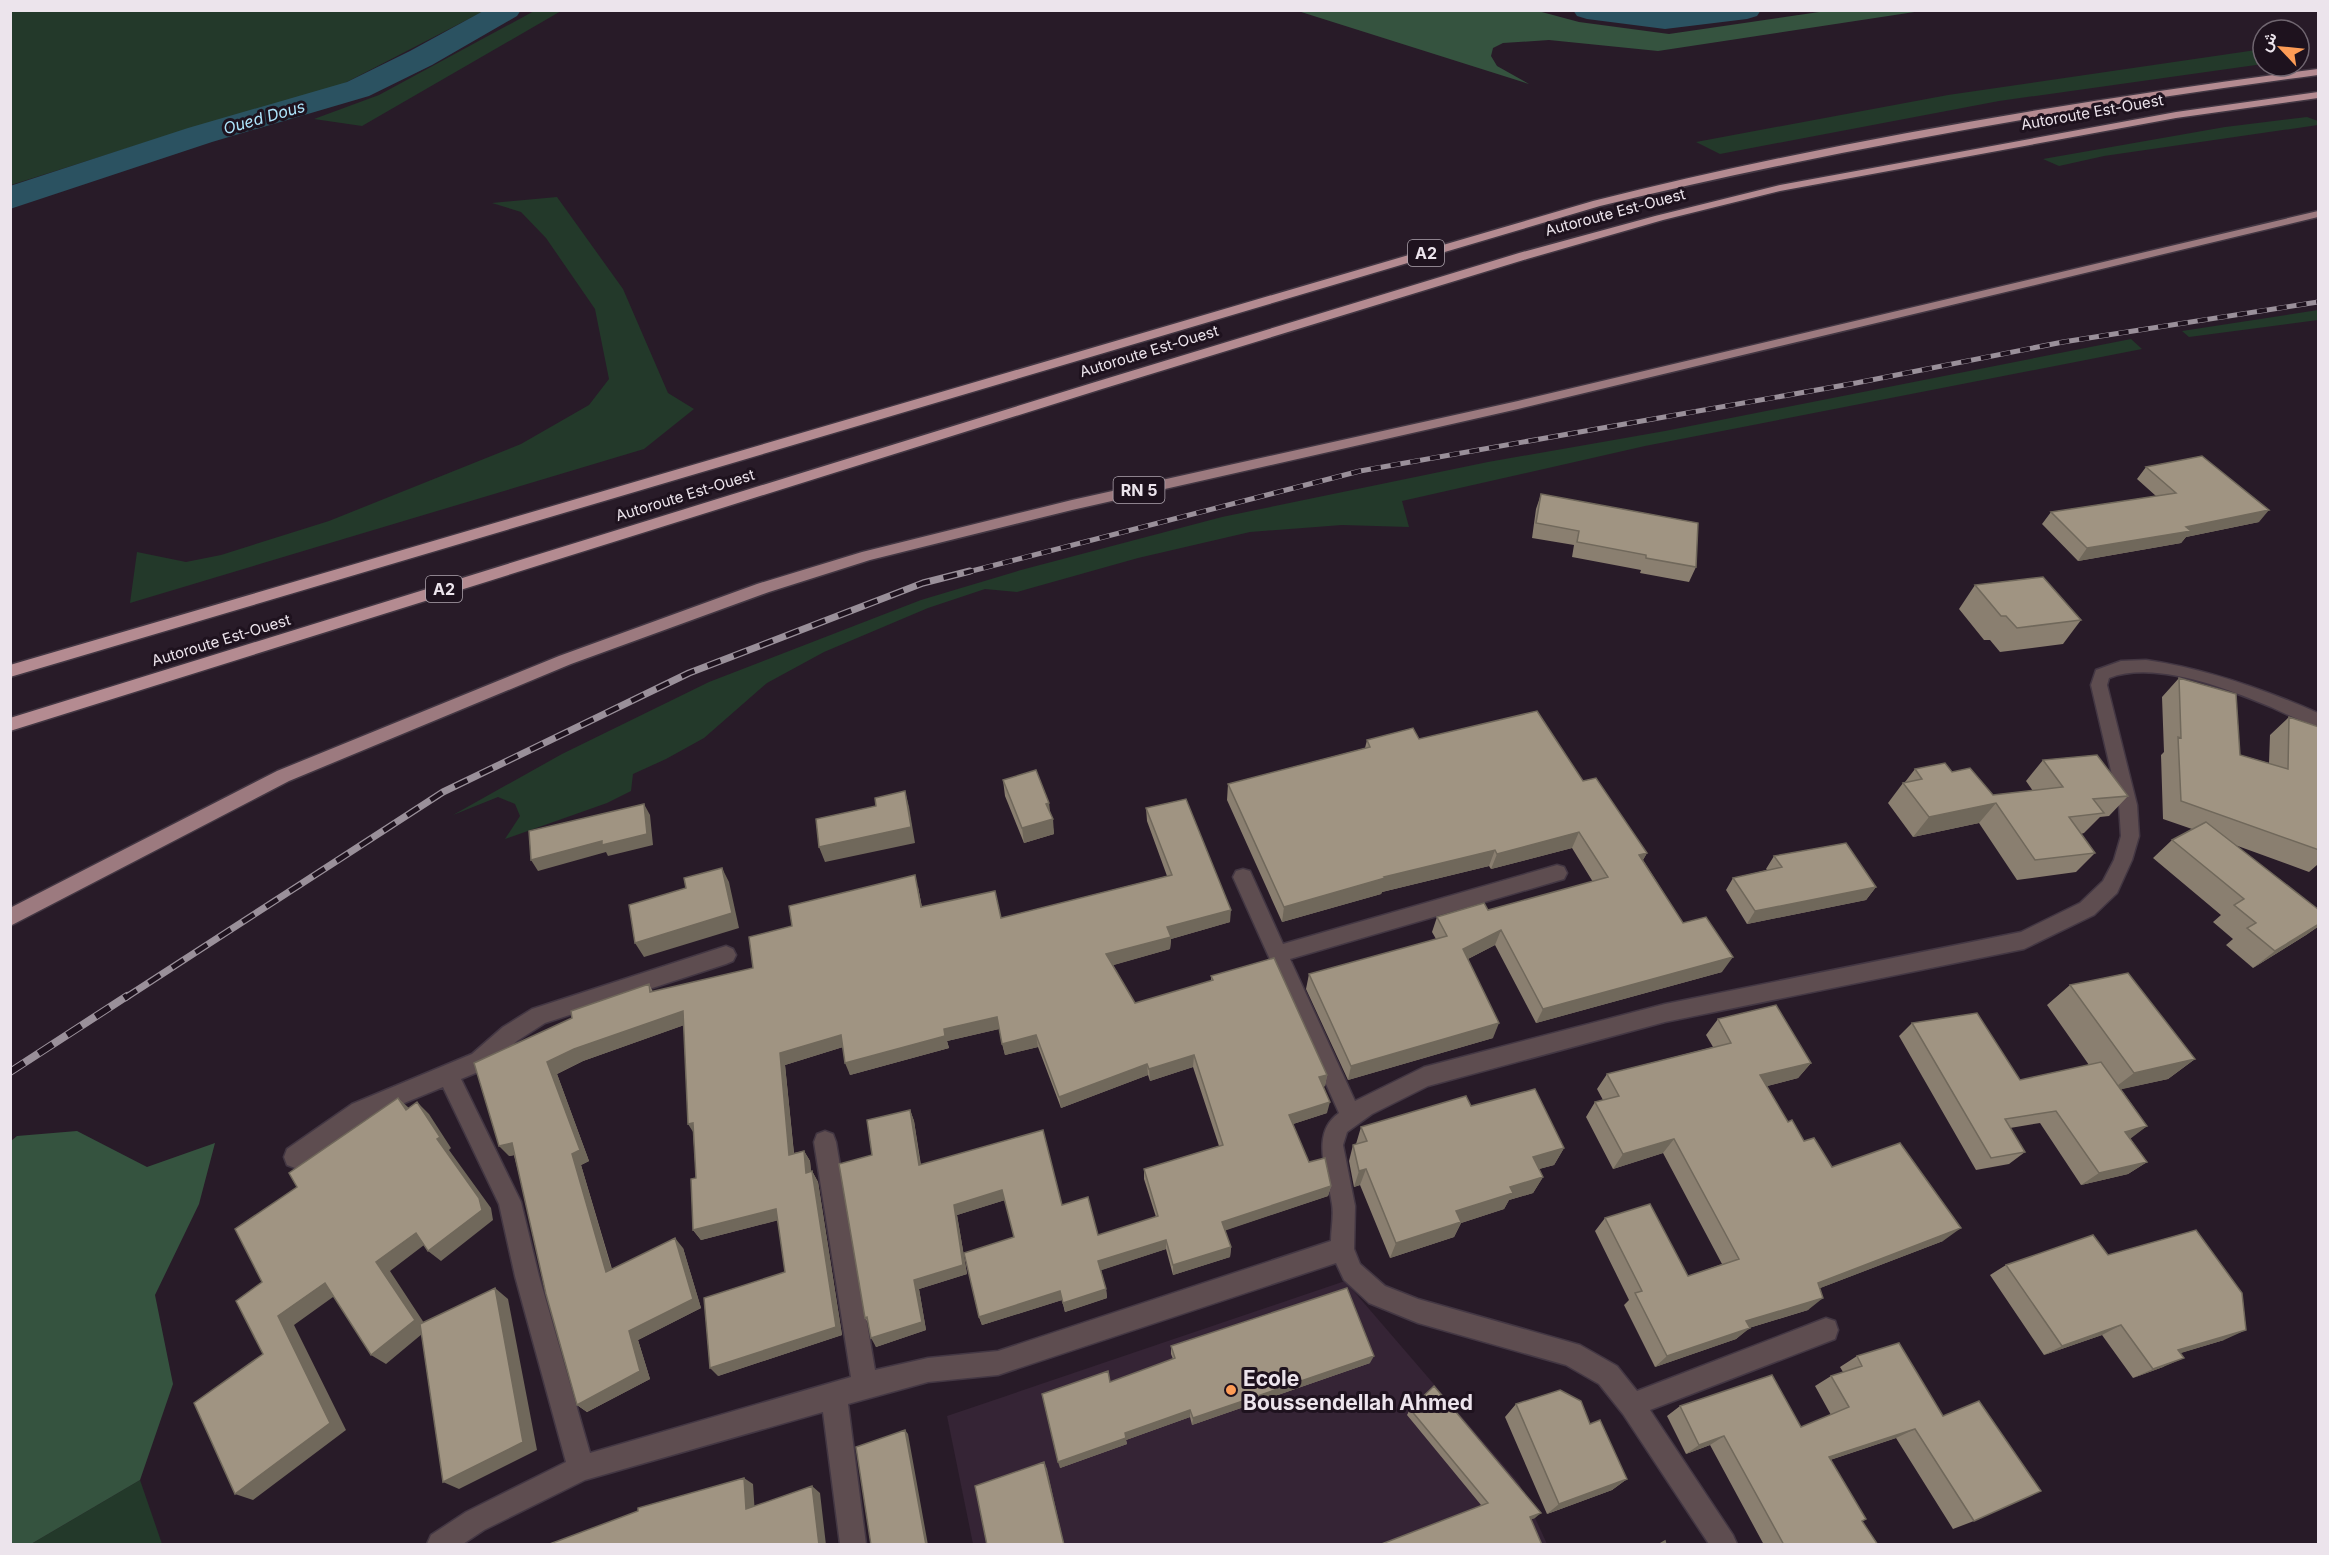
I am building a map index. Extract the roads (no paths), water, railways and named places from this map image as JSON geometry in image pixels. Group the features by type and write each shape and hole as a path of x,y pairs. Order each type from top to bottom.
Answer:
{"highway":[{"name":"Autoroute Est-Ouest","path":"10,671 1597,203 1700,177 1894,138 2207,86 2319,72"},
{"name":"Autoroute Est-Ouest","path":"10,725 1097,386 1523,256 1659,218 1780,188 2176,115 2319,94"}],"main road":[{"name":"RN 5","path":"10,918 282,776 565,660 763,588 856,559 1072,505 1518,405 2319,214"}],"street":[{"path":"1724,1545 1632,1405 1608,1375 1571,1354 1418,1311 1377,1295 1352,1272 1342,1249 1344,1206 1332,1145 1338,1126 1351,1116 1424,1077 1665,1012 2024,940 2086,909 2110,886 2123,860 2130,836 2128,805 2099,685 2102,674 2111,667 2126,665 2165,669 2248,690 2319,720"},
{"path":"1279,954 1557,873"},
{"path":"1243,877 1351,1116"},
{"path":"295,1157 360,1111 480,1061 510,1034 539,1016 726,955"},
{"path":"448,1075 510,1202 526,1276 581,1468"},
{"path":"825,1142 865,1385"},
{"path":"440,1545 475,1521 581,1468 834,1396 865,1385 928,1370 998,1363 1342,1249"},
{"path":"1632,1405 1826,1330"},
{"path":"834,1396 854,1545"}],"waterway":[{"name":"Oued Dous","path":"10,198 200,135 358,89 421,58 507,10"},
{"name":"Oued Dous","path":"1587,10 1665,20 1747,10"}],"railway":[{"path":"964,573 1360,471 1856,383 2063,342 2318,302"},
{"path":"125,998 443,792 689,673 923,583 970,571"},
{"path":"10,1072 127,996"}],"place":[{"name":"Ecole Boussendellah Ahmed","path":"1231,1390"}]}
